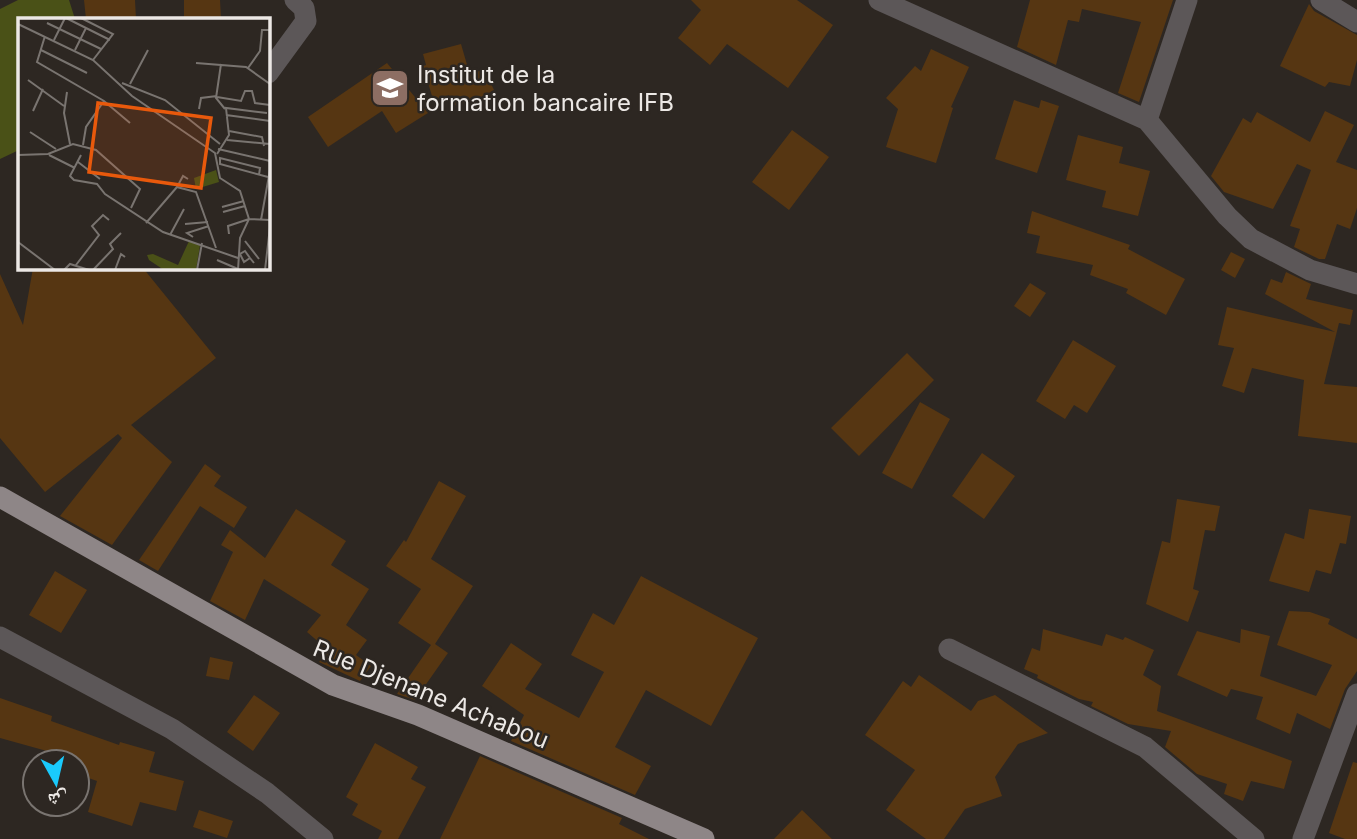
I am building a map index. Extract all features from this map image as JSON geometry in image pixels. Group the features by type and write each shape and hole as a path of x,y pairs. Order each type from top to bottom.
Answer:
{"main road":[{"name":"Rue Djenane Achabou","path":"0,497 332,685 418,715 704,839"}],"street":[{"path":"270,70 306,20 304,8 295,0"},
{"path":"879,0 1147,120 1227,216 1251,239 1310,270 1357,284"},
{"path":"1147,120 1187,0"},
{"path":"1321,0 1357,22"},
{"path":"0,637 172,729 267,793 323,839"},
{"path":"948,649 1145,747 1254,839"},
{"path":"1303,839 1357,694"}],"green space":[{"path":"18,0 69,0 75,18 18,18 18,150 0,159 0,9"}],"building":[{"path":"84,0 135,0 136,18 86,18"},
{"path":"184,0 220,0 221,18 184,18"},
{"path":"691,0 797,0 833,25 788,88 727,44 710,65 678,38 701,10"},
{"path":"1030,0 1173,0 1139,102 1118,93 1141,22 1082,9 1079,22 1068,20 1056,65 1017,47"},
{"path":"1309,4 1314,11 1357,35 1357,60 1350,86 1329,82 1325,87 1280,66"},
{"path":"461,44 470,75 484,69 494,90 476,100 452,106 449,95 435,106 423,66 426,65 423,54"},
{"path":"931,49 969,67 951,107 953,108 936,163 886,147 898,109 886,98 915,66 921,71"},
{"path":"387,63 428,113 396,133 382,111 328,147 308,117"},
{"path":"1014,100 1039,108 1041,100 1059,106 1037,173 995,159"},
{"path":"1325,111 1354,125 1336,162 1357,170 1357,208 1350,229 1337,224 1325,259 1319,259 1294,247 1300,229 1290,226 1311,170 1297,164 1273,209 1224,192 1211,176 1243,118 1251,123 1257,112 1310,142"},
{"path":"792,130 829,157 789,210 752,182"},
{"path":"1078,135 1123,147 1119,163 1150,171 1138,216 1102,207 1106,191 1066,180"},
{"path":"1032,211 1130,245 1128,249 1185,279 1166,315 1126,293 1128,289 1090,275 1093,265 1036,253 1040,236 1027,233"},
{"path":"1231,252 1245,259 1235,278 1221,270"},
{"path":"33,270 145,270 216,358 131,425 172,462 112,545 60,516 122,438 118,434 45,492 0,438 0,274 23,325"},
{"path":"1286,272 1311,284 1306,299 1353,310 1350,325 1339,323 1324,384 1357,387 1357,443 1298,436 1304,380 1252,368 1244,393 1222,386 1234,348 1218,345 1227,307 1335,332 1265,294 1271,279 1282,283"},
{"path":"1030,283 1046,293 1030,317 1014,306"},
{"path":"1073,340 1116,366 1087,413 1074,405 1065,419 1036,401"},
{"path":"907,353 934,380 859,456 831,428"},
{"path":"920,402 950,419 912,489 882,473"},
{"path":"982,453 1015,476 984,519 952,496"},
{"path":"205,464 221,476 214,486 247,507 234,528 200,506 158,571 139,560"},
{"path":"439,481 466,496 431,559 473,586 435,644 448,653 415,700 397,694 431,645 398,623 421,589 386,566 404,540 406,542"},
{"path":"1177,499 1220,506 1215,531 1205,530 1193,589 1199,591 1188,622 1146,604 1162,541 1170,543"},
{"path":"296,509 346,541 331,565 369,589 346,625 367,640 356,655 371,666 360,681 319,662 328,650 307,632 321,615 264,579 245,620 210,601 233,552 221,545 230,530 265,558"},
{"path":"1309,509 1351,516 1346,544 1340,543 1331,574 1316,570 1309,592 1269,581 1285,533 1304,539"},
{"path":"55,571 87,590 61,633 29,615"},
{"path":"641,576 758,638 711,726 646,690 615,747 651,766 635,795 511,741 524,715 482,686 511,643 542,664 525,689 579,718 604,672 571,655 593,613 614,625"},
{"path":"1289,611 1310,612 1330,619 1328,624 1357,639 1357,671 1345,689 1330,729 1297,713 1290,734 1256,719 1263,697 1231,689 1227,697 1177,675 1197,631 1240,643 1241,629 1270,636 1260,676 1316,696 1332,665 1277,645"},
{"path":"1043,629 1102,646 1106,634 1123,640 1125,637 1154,650 1143,675 1161,686 1157,711 1292,761 1284,789 1251,781 1243,801 1224,794 1227,784 1197,774 1165,747 1171,731 1128,724 1091,706 1093,702 1079,699 1037,678 1038,675 1024,669 1032,648 1040,651"},
{"path":"210,657 233,662 229,680 206,676"},
{"path":"919,675 971,711 978,701 995,695 1048,733 1018,744 995,777 1002,796 965,809 944,839 926,839 886,810 915,770 865,735 903,681 911,687"},
{"path":"254,695 280,713 253,751 227,732"},
{"path":"0,698 52,716 51,721 119,745 120,742 155,752 149,772 184,781 176,811 140,802 132,826 91,813 97,781 91,779 91,748 36,748 0,738"},
{"path":"375,743 418,767 411,779 426,787 398,839 378,839 382,831 352,815 358,804 346,797"},
{"path":"480,756 622,818 619,824 649,839 440,839"},
{"path":"1353,762 1357,763 1357,839 1345,839 1329,833"},
{"path":"199,810 233,821 227,838 193,827"},
{"path":"802,810 832,839 774,839"}],"place":[{"name":"Institut de la formation bancaire IFB","path":"390,88"}]}
